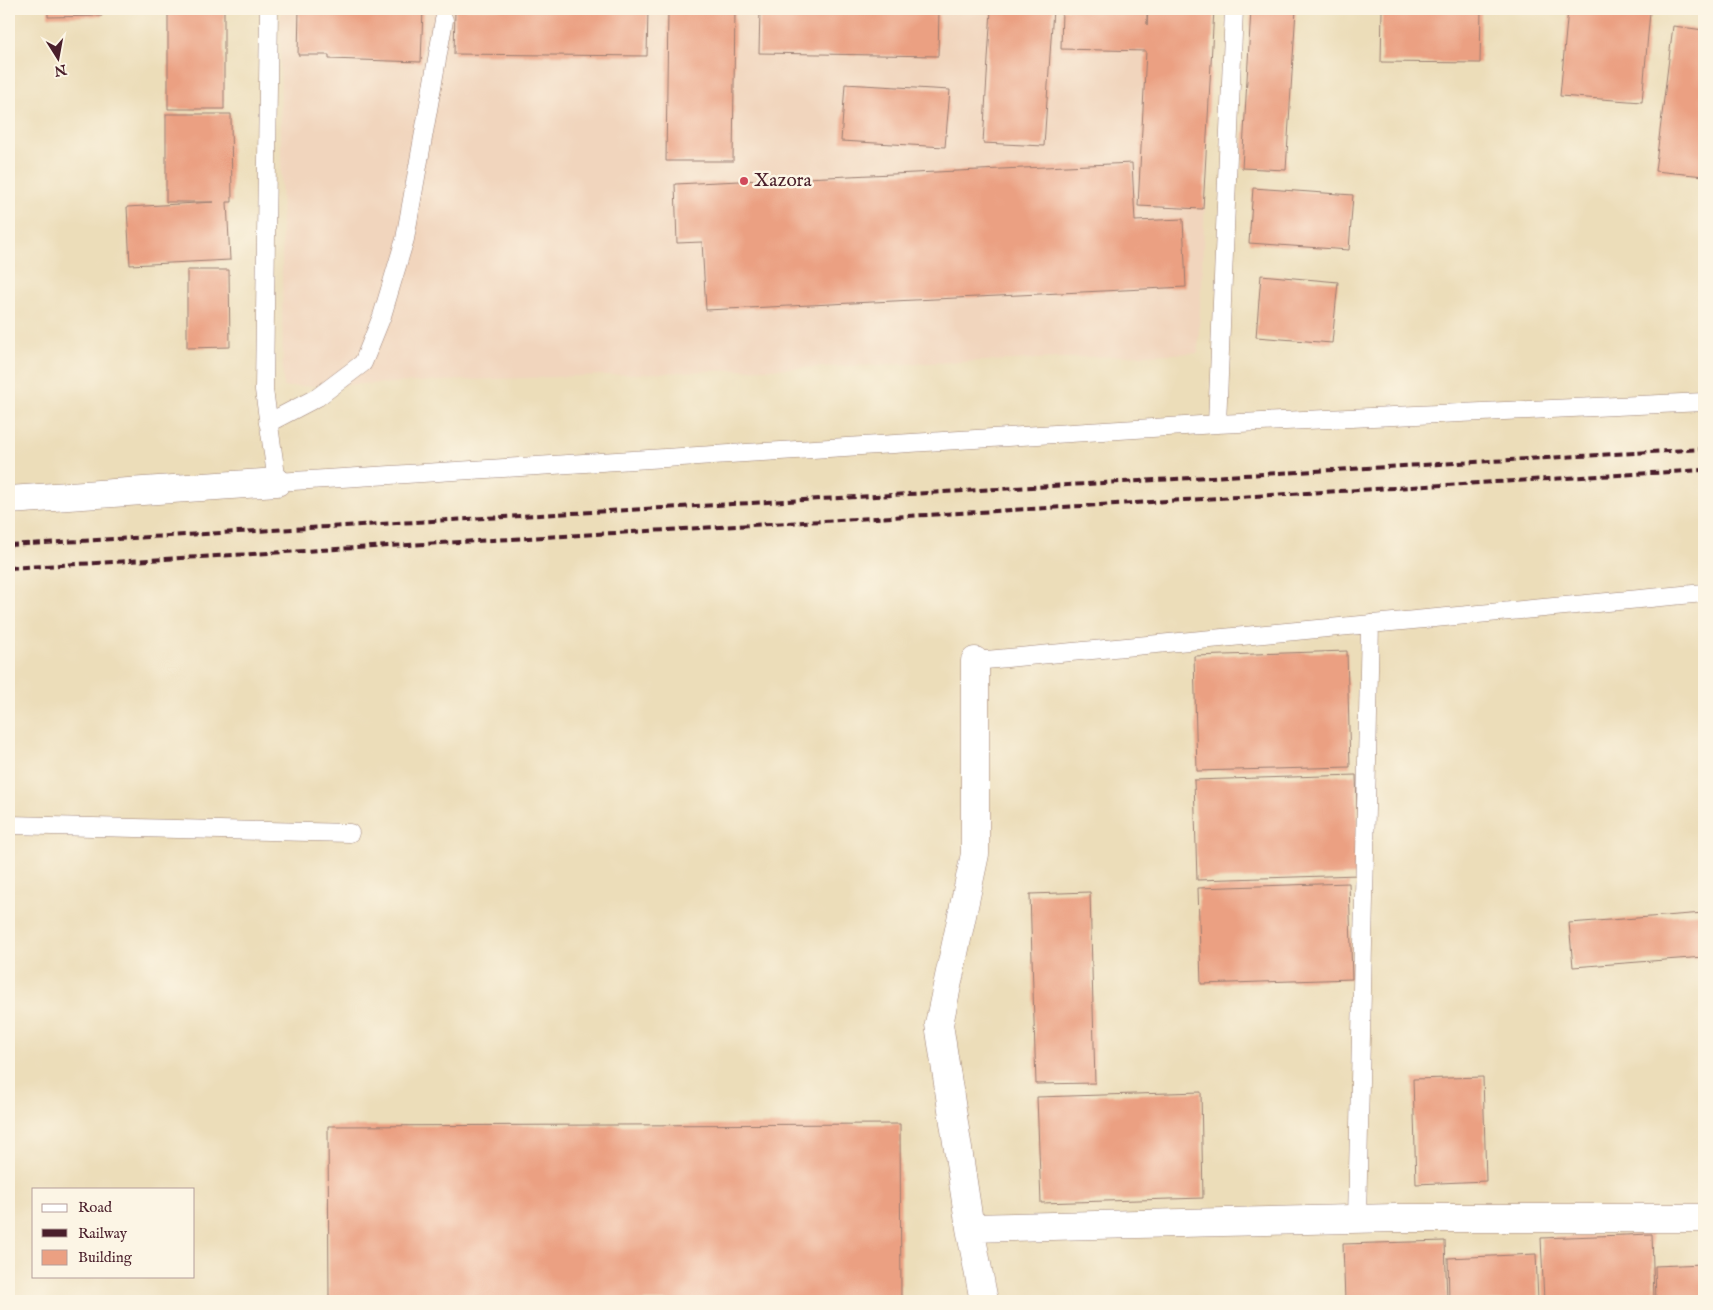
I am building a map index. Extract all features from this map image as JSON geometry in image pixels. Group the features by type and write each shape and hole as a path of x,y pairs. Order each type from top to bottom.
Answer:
{"street":[{"path":"9,500 277,482"},
{"path":"975,661 976,854 939,1024 970,1228 984,1301"},
{"path":"970,1228 1357,1219 1704,1218"}],"lane":[{"path":"269,9 264,390 277,482 1217,424 1704,402"},
{"path":"1217,424 1234,9"},
{"path":"268,423 318,397 363,363 382,316 405,239 444,20"},
{"path":"975,661 1704,593"},
{"path":"1357,1219 1370,624"},
{"path":"9,825 350,832"}],"shaded area":[{"name":"Xazora","path":"280,9 1214,9 1198,353 283,387"}],"building":[{"path":"48,9 102,9 102,16 48,17"},
{"path":"168,9 224,9 224,109 168,109"},
{"path":"299,9 423,9 421,62 329,59 329,55 298,55"},
{"path":"455,9 648,9 647,56 454,54"},
{"path":"668,9 735,9 733,161 666,161"},
{"path":"760,9 939,9 938,56 759,53"},
{"path":"991,9 1053,9 1044,146 983,143"},
{"path":"1062,9 1147,9 1147,25 1148,9 1214,9 1203,209 1138,206 1146,51 1061,49"},
{"path":"1251,9 1296,9 1286,170 1242,168"},
{"path":"1382,9 1481,9 1480,63 1381,62"},
{"path":"1568,9 1614,9 1650,12 1642,102 1560,96"},
{"path":"1673,26 1704,30 1704,176 1655,171"},
{"path":"845,84 950,90 945,147 841,141"},
{"path":"166,114 231,114 232,202 227,202 230,260 130,265 127,207 214,202 166,202"},
{"path":"1132,163 1135,221 1183,219 1186,287 706,310 702,242 677,243 675,184"},
{"path":"1253,188 1353,195 1349,250 1249,243"},
{"path":"187,270 229,270 230,347 187,348"},
{"path":"1261,275 1338,282 1332,343 1256,337"},
{"path":"1347,651 1350,767 1197,771 1194,656"},
{"path":"1356,775 1359,875 1197,880 1194,780"},
{"path":"1349,883 1352,979 1201,984 1198,888"},
{"path":"1090,892 1095,1083 1036,1084 1030,894"},
{"path":"1704,913 1704,957 1573,967 1569,923"},
{"path":"1483,1077 1486,1181 1416,1184 1413,1079"},
{"path":"1201,1092 1203,1198 1041,1203 1037,1097"},
{"path":"900,1124 901,1301 329,1301 328,1126"},
{"path":"1652,1234 1654,1299 1544,1301 1541,1238"},
{"path":"1445,1241 1447,1301 1345,1301 1343,1244"},
{"path":"1536,1254 1538,1301 1449,1301 1448,1258"},
{"path":"1704,1264 1704,1301 1656,1301 1655,1266"}],"railway":[{"path":"9,545 1704,449"},
{"path":"9,568 1704,470"}],"place":[{"name":"Xazora","path":"744,181"}]}
